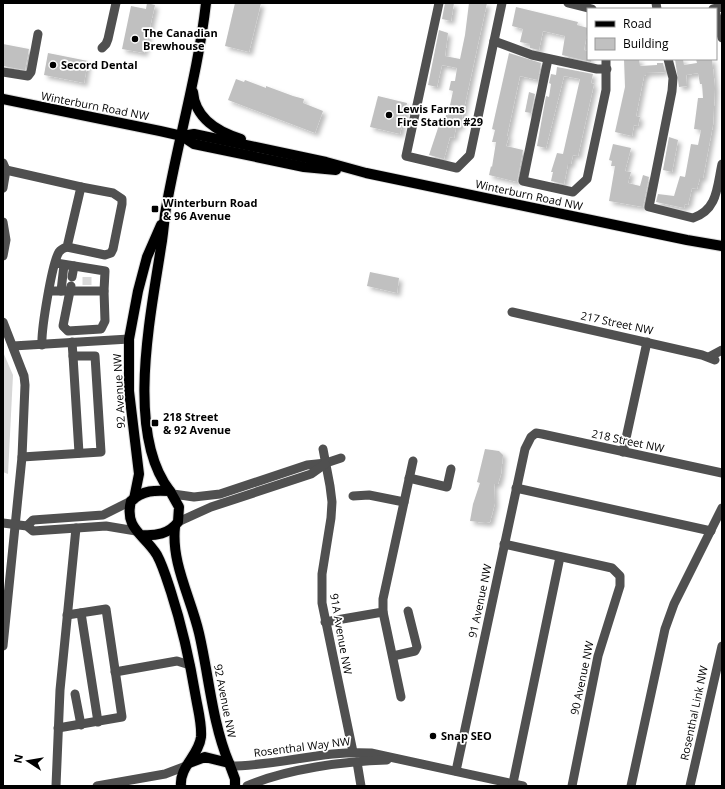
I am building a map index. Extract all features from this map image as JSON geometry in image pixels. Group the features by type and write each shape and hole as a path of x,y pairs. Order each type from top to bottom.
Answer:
{"main road":[{"path":"206,3 202,37 193,82 196,108 206,121 228,134 271,151"},
{"name":"92 Avenue NW","path":"193,82 165,214 152,294 145,376 145,401 151,450 156,470 179,507 174,551 199,631 219,738 235,779 235,786"},
{"name":"Winterburn Road NW","path":"3,100 182,136 194,134 366,173 722,246"},
{"name":"Winterburn Road NW","path":"182,136 194,144 304,167 366,173"},
{"name":"92 Avenue NW","path":"165,214 146,257 129,339 129,391 139,473 129,518 158,556 168,583 190,665 201,735 198,749 182,773 181,786"},
{"name":"Winterburn Road NW","path":"687,240 722,252"},
{"path":"132,500 139,494 152,490 171,493"},
{"path":"139,533 159,534 177,525"},
{"path":"188,765 205,757 229,764"}],"street":[{"path":"102,48 108,39 116,3"},
{"path":"439,3 406,156 457,168 470,155 502,3"},
{"path":"568,3 588,8"},
{"path":"717,18 722,38"},
{"path":"3,72 28,76 31,72 38,34"},
{"path":"494,41 532,55 548,59 597,69 607,69"},
{"path":"548,59 523,181 573,192 587,179 604,101 607,69 606,60"},
{"path":"668,60 672,78 672,91 649,207 693,218 701,216 713,206 722,164"},
{"path":"3,188 5,167 81,187 113,192 122,199 112,253 105,255 67,247"},
{"path":"69,286 60,264 58,253 67,247 81,187"},
{"path":"3,222 6,240 3,256"},
{"path":"60,264 74,266 87,280 104,291"},
{"path":"42,344 41,331 50,290 60,264"},
{"path":"50,290 69,286 87,280 105,271 105,321 101,329 68,331 63,326 69,286 74,266"},
{"name":"217 Street NW","path":"512,312 712,358 722,350"},
{"path":"3,322 24,376 22,457 3,646"},
{"path":"13,346 129,339"},
{"path":"72,342 79,453"},
{"path":"623,452 647,342"},
{"path":"22,457 101,452 94,356 73,356"},
{"name":"218 Street NW","path":"531,437 536,433 542,434 722,473"},
{"name":"91 Avenue NW","path":"456,771 516,488 525,448 531,437"},
{"name":"91A Avenue NW","path":"323,449 332,502 322,579 325,622 353,752"},
{"path":"171,493 194,497 220,494 307,466 326,463 341,458"},
{"path":"401,697 383,612 382,599 413,461"},
{"path":"177,525 211,507 311,474 326,463"},
{"path":"409,478 447,487 451,469"},
{"path":"516,488 711,531"},
{"path":"352,496 369,495 404,502"},
{"path":"26,526 33,520 103,515 132,500"},
{"path":"630,786 665,629 674,604 722,508"},
{"path":"3,523 26,526 33,531 114,526 139,533"},
{"path":"56,786 58,728 76,528"},
{"path":"504,544 560,557 513,783"},
{"name":"90 Avenue NW","path":"560,557 612,568 620,576 620,586 598,656 572,786"},
{"path":"58,728 122,717 106,609 67,615"},
{"path":"325,622 383,612"},
{"path":"393,656 415,651 417,647 408,612"},
{"path":"81,613 98,722"},
{"name":"Rosenthal Link NW","path":"690,786 722,646"},
{"path":"115,672 177,662 190,665"},
{"path":"75,694 81,725"},
{"name":"Rosenthal Way NW","path":"229,764 251,766 318,755 353,752 371,753 523,786"},
{"name":"Rosenthal Way NW","path":"247,786 310,768 357,762 400,760"},
{"path":"357,762 361,786"},
{"path":"97,786 165,774 188,765"}],"shaded area":[{"path":"3,352 13,375 8,474 3,472"}],"building":[{"name":"The Canadian Brewhouse","path":"147,3 155,5 144,53 122,49 131,6 146,9"},
{"path":"235,3 261,3 249,52 225,46"},
{"path":"445,3 454,3 451,21 442,19"},
{"path":"469,3 487,3 460,127 456,127 454,138 450,137 444,159 429,155 439,125 444,126 446,115 448,115 453,91 449,90 451,81 455,81 457,68 442,65 437,87 428,85 439,30 448,33 445,56 460,59"},
{"path":"516,7 578,22 577,25 587,28 584,50 587,51 587,60 591,60 591,62 562,55 565,36 543,31 539,50 530,48 530,44 520,42 523,29 512,26"},
{"path":"3,44 29,49 25,70 3,66"},
{"path":"48,53 88,61 84,83 44,75"},
{"path":"509,53 541,63 538,80 520,76 507,136 509,136 506,146 523,150 517,182 489,175 491,166 492,167 496,142 492,142 495,130 492,129"},
{"path":"624,60 639,60 640,66 657,65 657,63 663,63 665,72 646,73 644,76 636,116 640,117 638,126 634,125 632,136 615,132 625,87"},
{"path":"675,60 683,60 684,65 697,63 696,60 712,60 715,88 713,125 703,178 700,178 697,189 692,188 688,205 685,204 684,208 656,202 658,194 674,196 680,176 685,177 691,144 698,145 701,130 694,129 698,98 703,98 702,84 700,84 698,73 686,75 687,86 679,87"},
{"path":"557,67 593,74 591,83 594,84 578,156 573,155 571,164 568,164 564,184 551,181 553,172 551,172 557,153 563,154 580,79 564,76 546,148 537,146 546,96 549,97 551,84 549,83 551,74 556,75"},
{"path":"236,79 244,82 245,80 266,88 266,86 304,99 303,103 323,111 315,133 228,100"},
{"path":"529,92 535,94 531,113 525,112"},
{"name":"Lewis Farms Fire Station #29","path":"378,96 407,103 400,134 370,127"},
{"path":"669,137 678,140 672,172 663,170"},
{"path":"613,144 631,148 625,171 631,172 628,183 640,186 643,175 649,177 643,207 609,201 615,166 611,166 612,161 609,160"},
{"path":"370,272 399,278 397,293 367,286"},
{"path":"485,449 499,451 503,455 501,474 498,484 494,484 495,503 490,522 486,523 470,521 473,504 480,483 477,482"}],"tunnel":[{"path":"87,277 87,285"}],"place":[{"name":"The Canadian Brewhouse","path":"135,39"},
{"name":"Secord Dental","path":"53,65"},
{"name":"Lewis Farms Fire Station #29","path":"389,115"},
{"name":"Winterburn Road & 96 Avenue","path":"155,209"},
{"name":"218 Street & 92 Avenue","path":"155,423"},
{"name":"Snap SEO","path":"433,736"}]}
